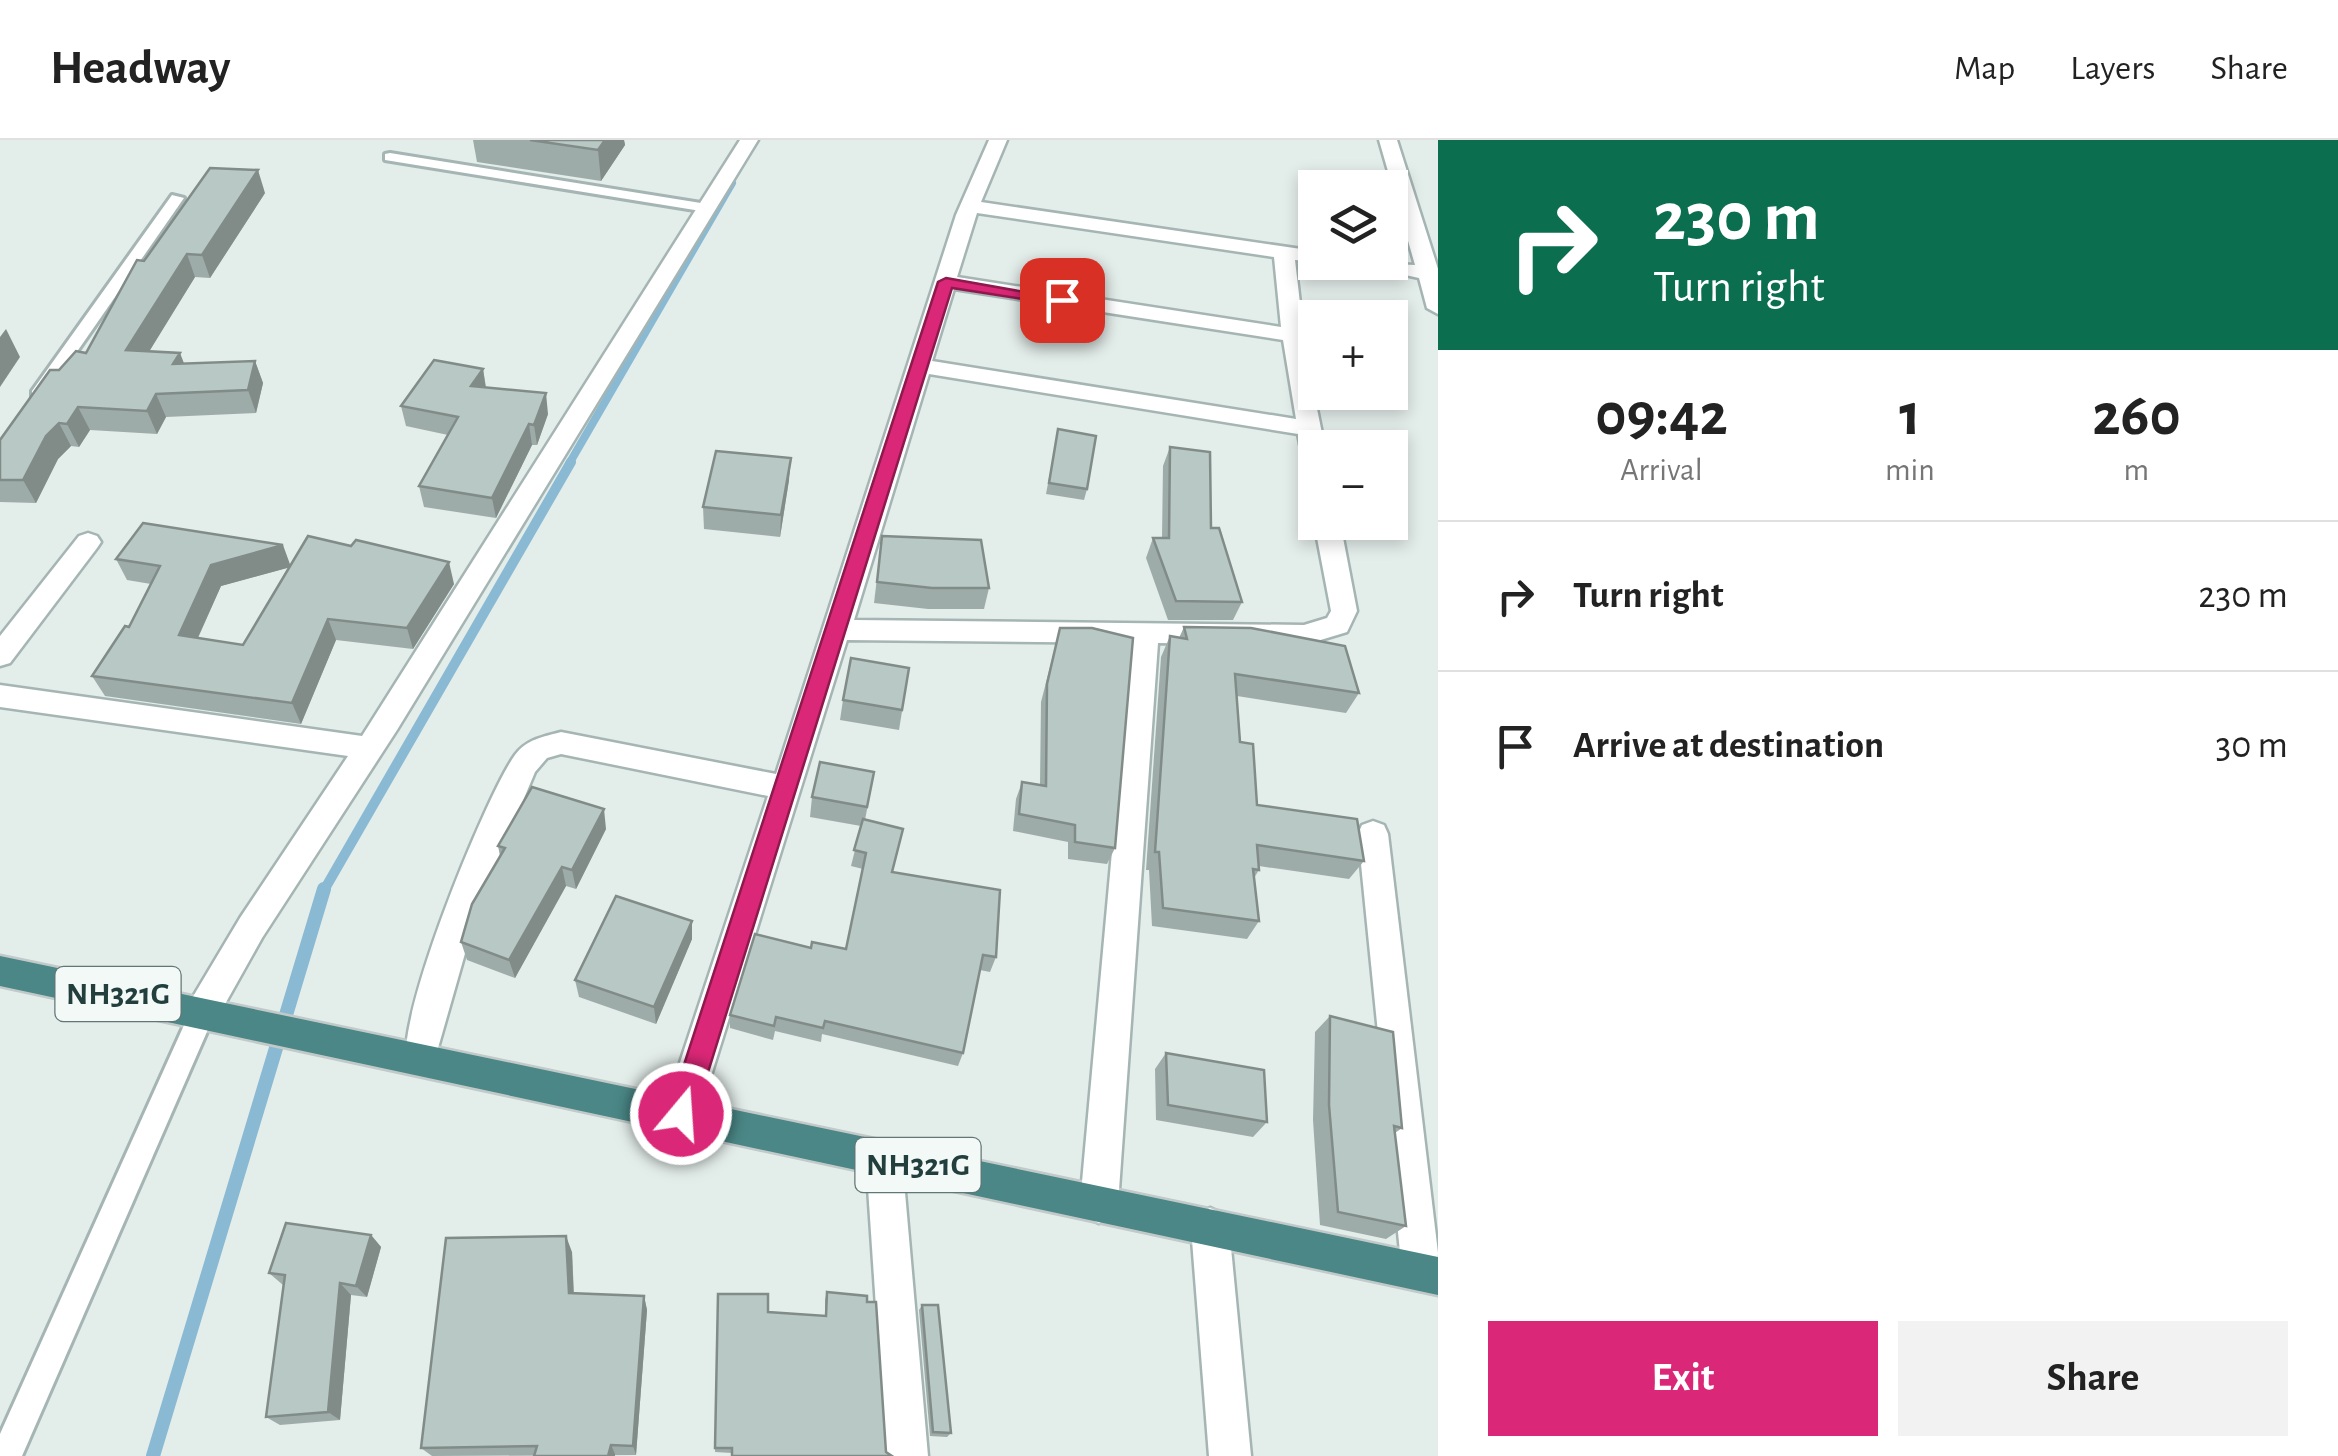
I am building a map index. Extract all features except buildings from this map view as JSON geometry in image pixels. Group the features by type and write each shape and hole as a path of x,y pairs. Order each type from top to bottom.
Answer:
{"highway":[{"name":"NH321G","path":"0,971 1430,1274"}],"street":[{"path":"219,1016 251,928 370,748 749,140"},
{"path":"681,1114 970,206 998,140"},
{"path":"1388,140 1432,274 1438,308"},
{"path":"970,206 1298,254"},
{"path":"920,366 1309,428 1284,252"},
{"path":"946,282 1293,335"},
{"path":"837,630 1304,634 1338,626 1344,611 1330,540"},
{"path":"0,656 88,542"},
{"path":"1100,1204 1145,632"},
{"path":"0,696 370,748"},
{"path":"409,1055 459,905 524,765 537,750 561,743 786,788"},
{"path":"1373,834 1430,1274"},
{"path":"884,1158 907,1456"},
{"path":"1210,1228 1230,1456"}],"lane":[{"path":"390,157 707,208"},
{"path":"24,416 177,198"},
{"path":"6,1456 219,1016"}],"waterway":[{"path":"569,464 732,183"},
{"path":"323,892 571,462"},
{"path":"153,1456 323,892"}],"route":[{"path":"681,1114 878,506 946,282 1062,300"}]}
